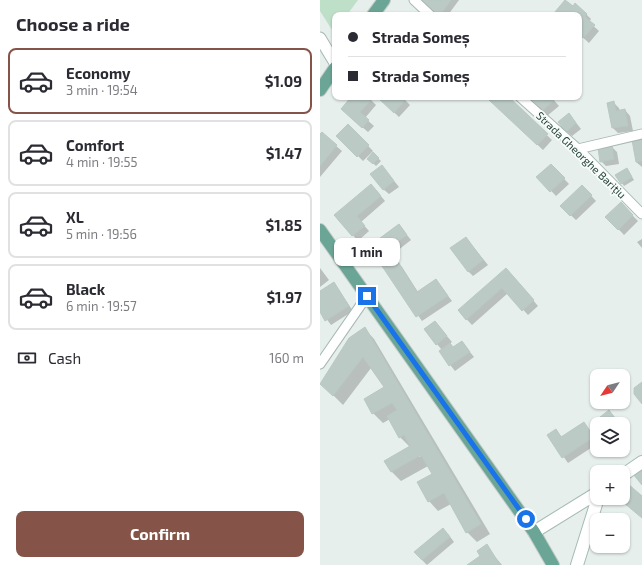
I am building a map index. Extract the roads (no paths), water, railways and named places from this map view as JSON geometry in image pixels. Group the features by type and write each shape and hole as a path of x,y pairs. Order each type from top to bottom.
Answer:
{"main road":[{"path":"375,12 384,0"},
{"path":"320,90 332,72"},
{"path":"320,230 534,532 553,565"},
{"path":"630,470 642,462"},
{"path":"534,532 590,497"},
{"path":"578,565 596,505"}],"street":[{"path":"414,0 427,12"},
{"path":"320,38 332,58"},
{"name":"Strada Gheorghe Barițiu","path":"523,100 578,149 642,214"},
{"path":"578,149 642,134"},
{"path":"320,364 367,296"}]}
